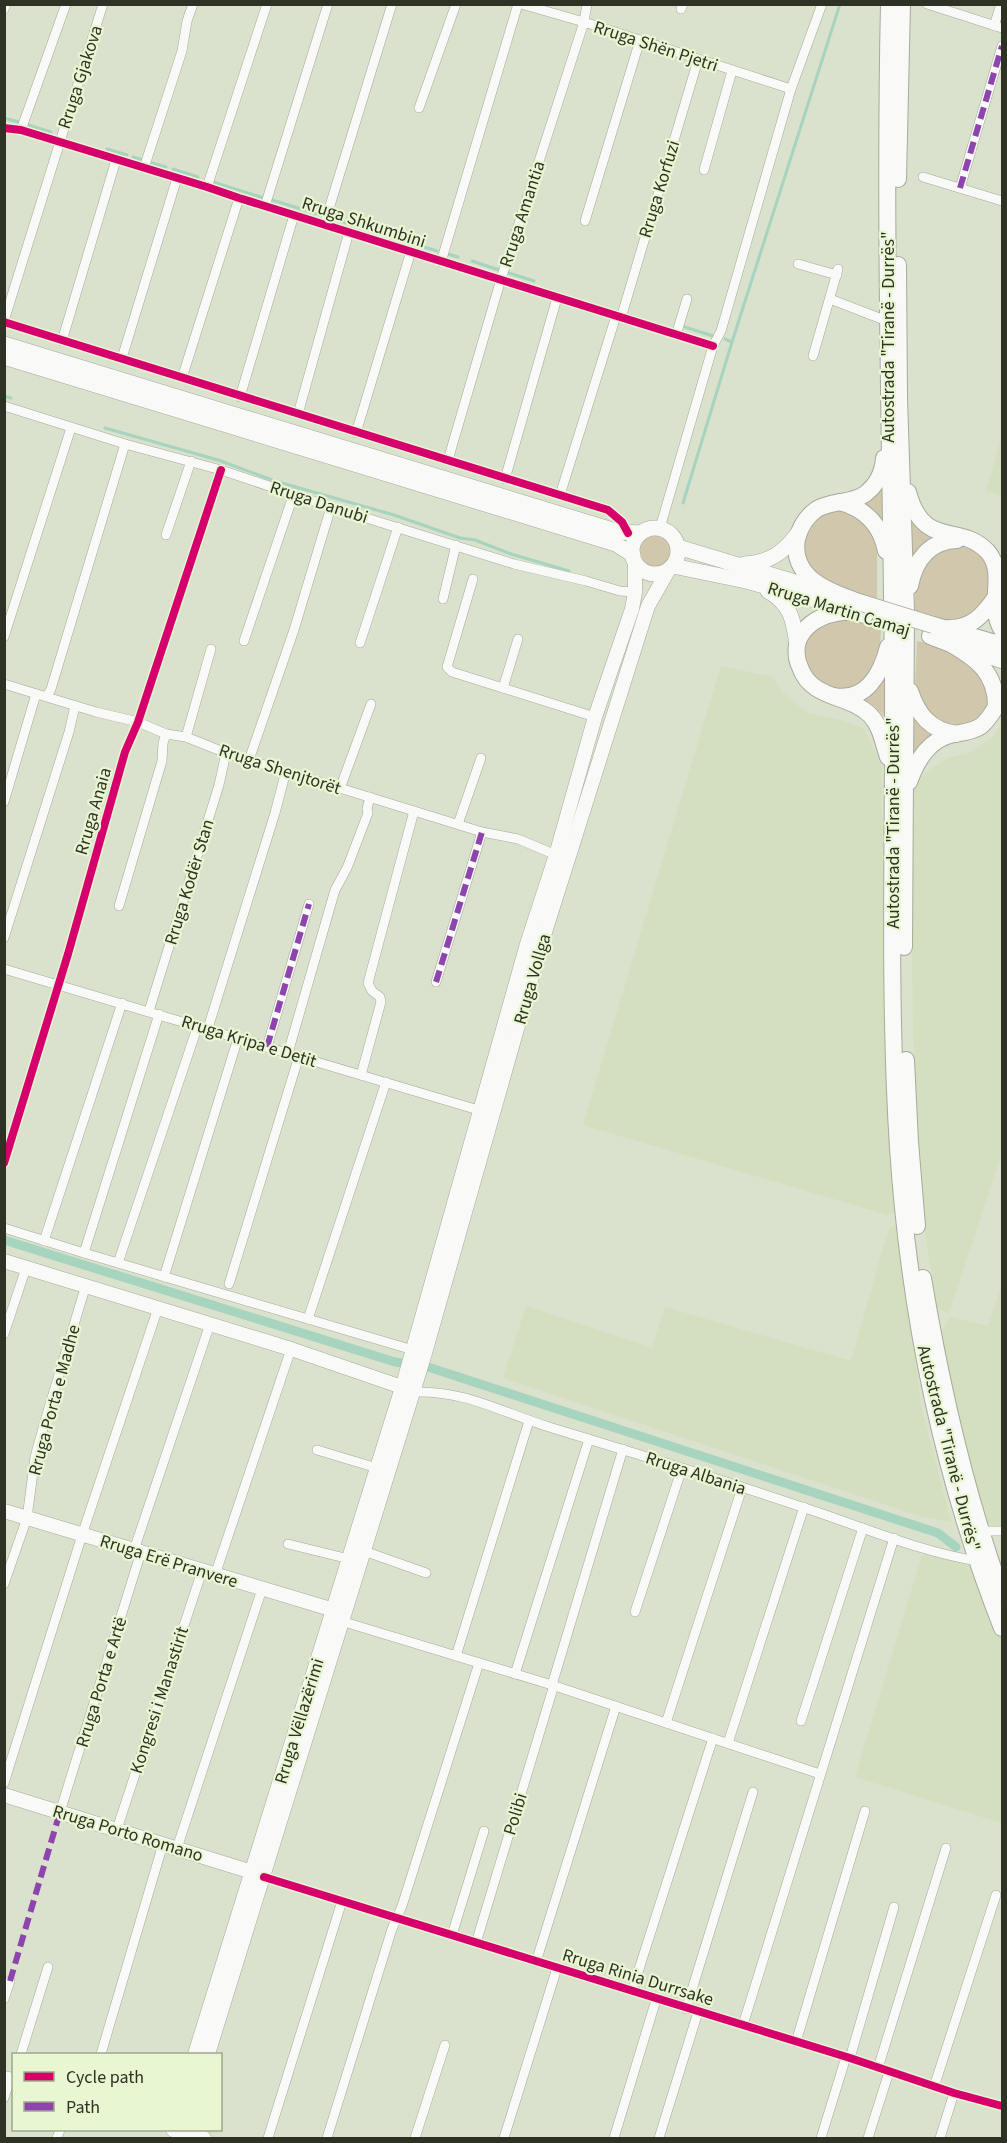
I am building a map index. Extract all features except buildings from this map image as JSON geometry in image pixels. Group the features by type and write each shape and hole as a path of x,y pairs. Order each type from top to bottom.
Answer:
{"highway":[{"name":"Autostrada \"Tiranë - Durrës\"","path":"889,4 887,321 892,623 895,1084 899,1162 909,1263 923,1348 941,1432 978,1561 1002,1628"},
{"name":"Autostrada \"Tiranë - Durrës\"","path":"902,4 898,244 899,398 906,611 904,956 910,1142 918,1238 944,1390 982,1532 1002,1594"},
{"path":"842,597 816,584 802,569 797,551 799,532 814,511 829,504 864,495 880,475 884,461 888,386"},
{"path":"902,462 910,497 921,520 935,531 969,540 983,547 995,561 999,580 995,598 997,619 1002,630"},
{"path":"840,502 865,514 877,527 885,545 891,582"},
{"path":"906,611 914,570 925,553 944,541 969,540"},
{"name":"Rruga Martin Camaj","path":"842,597 862,610 1002,645"},
{"path":"935,630 958,628 975,621 995,598"},
{"path":"862,610 836,613 819,619 804,630 797,646 798,661 803,675 813,686 827,695 860,708 871,717 879,729 893,772"},
{"path":"827,695 840,698 863,691 872,684 884,662 892,623"},
{"name":"Rruga Martin Camaj","path":"935,630 951,644 1002,660"},
{"path":"906,792 915,765 923,753 935,742 978,728 988,719 999,701 986,669 973,657 951,644"},
{"path":"906,673 913,699 922,717 936,728 956,734"}],"main road":[{"path":"4,344 634,533 650,528 660,528 672,535 678,547 678,557 670,568 651,574 642,569 634,558 616,544 4,357"},
{"path":"735,564 759,563 772,559 785,549 799,532"},
{"path":"634,533 634,558"},
{"name":"Rruga Martin Camaj","path":"678,547 842,597"},
{"name":"Rruga Vollga","path":"487,1112 527,944 556,855 595,717 632,609 635,592 634,558"},
{"name":"Rruga Vollga","path":"409,1386 416,1354 487,1112 648,606 670,568"},
{"name":"Rruga Martin Camaj","path":"670,568 746,581 862,610"},
{"path":"746,581 774,594 787,607 794,621 797,646"},
{"path":"4,1261 409,1386"},
{"name":"Rruga Vëllazërimi","path":"209,2053 258,1874 337,1616 349,1559 377,1468 409,1386"},
{"name":"Rruga Vëllazërimi","path":"337,1616 364,1551 409,1386"},
{"name":"Rruga Erë Pranvere","path":"4,1511 261,1589 337,1616"},
{"name":"Rruga Porto Romano","path":"4,1795 258,1874"},
{"name":"Rruga Vëllazërimi","path":"196,2053 258,1874"},
{"path":"169,2139 179,2132 204,2139"}],"street":[{"path":"4,9 6,4"},
{"path":"21,130 66,4"},
{"name":"Rruga Gjakova","path":"4,322 103,4"},
{"path":"144,168 184,45 187,21 193,4"},
{"path":"207,187 267,4"},
{"path":"266,206 328,4"},
{"path":"324,225 392,4"},
{"path":"419,108 456,4"},
{"path":"441,262 520,4"},
{"name":"Rruga Shën Pjetri","path":"520,4 584,22 791,89"},
{"name":"Rruga Amantia","path":"448,459 501,279 584,22 586,4"},
{"path":"660,528 713,346 721,331 791,89 822,4"},
{"path":"927,4 998,27 1001,4"},
{"path":"585,221 640,40"},
{"path":"960,188 1002,46"},
{"name":"Rruga Korfuzi","path":"560,495 698,60"},
{"path":"704,170 732,70"},
{"name":"Rruga Shkumbini","path":"4,128 21,130 207,187 713,346"},
{"path":"62,341 116,160"},
{"path":"923,177 1002,201"},
{"path":"122,358 177,178"},
{"path":"182,378 239,198"},
{"path":"240,397 294,215"},
{"path":"298,414 349,232"},
{"path":"357,433 411,252"},
{"path":"798,264 837,272 813,356"},
{"path":"506,478 557,298"},
{"path":"676,335 687,299"},
{"path":"830,299 887,321"},
{"path":"4,322 560,495 613,513 626,528 634,533"},
{"name":"Rruga Danubi","path":"6,409 221,470 514,564 620,591 635,592"},
{"path":"4,637 71,428"},
{"path":"47,696 125,444"},
{"path":"166,535 191,461"},
{"name":"Rruga Anaia","path":"4,1163 59,984 125,752 138,722 221,470"},
{"path":"244,641 294,493"},
{"path":"249,760 294,630 332,507"},
{"path":"360,643 398,527"},
{"path":"443,599 456,545"},
{"path":"473,579 447,667 452,672 595,717"},
{"path":"503,688 518,639"},
{"path":"186,737 211,649"},
{"name":"Rruga Shenjtorët","path":"4,684 138,722 166,734 186,737 226,753 482,832 518,839 556,855"},
{"path":"4,802 36,694"},
{"path":"338,787 341,786 370,704"},
{"path":"4,938 69,732 75,706"},
{"path":"119,906 162,761 166,734"},
{"name":"Rruga Kodër Stan","path":"84,1253 226,753"},
{"path":"458,824 481,758"},
{"path":"208,1029 286,771"},
{"path":"288,1053 335,890 347,868 368,813 370,797"},
{"path":"361,1075 381,1002 380,997 372,991 368,983 414,811"},
{"path":"436,982 482,832"},
{"path":"267,1047 309,904"},
{"name":"Rruga Kripa e Detit","path":"4,969 487,1112"},
{"path":"44,1241 122,1003"},
{"path":"118,1263 198,1025"},
{"path":"164,1277 238,1038"},
{"path":"229,1284 300,1056"},
{"path":"308,1319 386,1082"},
{"path":"4,1228 308,1319 416,1354"},
{"path":"4,1334 26,1268"},
{"name":"Rruga Porta e Madhe","path":"4,1584 27,1518 35,1457 86,1286"},
{"path":"4,1783 82,1535 158,1308"},
{"name":"Rruga Porta e Artë","path":"60,1812 138,1551 210,1324"},
{"name":"Kongresi i Manastirit","path":"117,1829 291,1349"},
{"name":"Rruga Albania","path":"409,1386 470,1398 529,1421 623,1449 943,1554 978,1561"},
{"path":"456,1656 529,1421"},
{"path":"515,1674 589,1439"},
{"name":"Polibi","path":"476,1943 623,1449"},
{"path":"317,1450 377,1468"},
{"path":"635,1612 682,1468"},
{"path":"666,1723 742,1488"},
{"path":"728,1743 804,1508"},
{"path":"801,1721 863,1528"},
{"path":"982,1532 1002,1531"},
{"path":"743,2025 894,1538"},
{"path":"288,1544 349,1559"},
{"path":"364,1551 426,1573"},
{"path":"177,1848 261,1589"},
{"path":"337,1616 820,1774"},
{"path":"327,2139 479,1663"},
{"path":"536,1962 616,1706"},
{"path":"632,1991 713,1738"},
{"path":"686,2009 753,1792"},
{"path":"796,2042 865,1811"},
{"path":"452,1935 484,1831"},
{"path":"102,2053 164,1844"},
{"path":"878,2068 946,1848"},
{"name":"Rruga Rinia Durrsake","path":"258,1874 848,2058 934,2087 1002,2106"},
{"path":"934,2087 996,1895"},
{"path":"268,2139 342,1901"},
{"path":"821,2139 894,1907"},
{"path":"22,2053 48,1967"},
{"path":"504,2139 557,1968"},
{"path":"4,1999 10,1981"},
{"path":"614,2139 656,2000"},
{"path":"659,2139 698,2012"},
{"path":"415,2139 445,2045"},
{"path":"868,2139 889,2072"},
{"path":"4,2098 11,2079"},
{"path":"940,2139 954,2093"}],"shaded area":[{"path":"1002,436 1002,496 986,491"},
{"path":"883,477 884,530 856,502"},
{"path":"837,508 858,513 877,541 877,599 829,584 811,573 801,547 811,520"},
{"path":"908,513 937,538 908,567"},
{"path":"656,535 667,540 672,551 667,562 656,567 645,562 640,551 645,540"},
{"path":"960,546 974,551 983,559 993,584 978,614 951,622 914,612 917,576 932,552"},
{"path":"854,619 881,627 879,663 858,690 824,690 803,663 805,641 825,620"},
{"path":"917,641 966,652 979,659 989,702 977,718 957,725 931,719 915,688"},
{"path":"721,666 772,677 782,692 808,713 842,720 864,729 881,764 884,922 897,1211 888,1215 583,1125"},
{"path":"887,671 886,718 873,705 859,697"},
{"path":"913,715 938,732 910,762"},
{"path":"1002,721 1002,1153 949,1313 936,1308 921,1200 913,1029 912,787 930,769 948,758 972,752 993,737"},
{"path":"898,1225 921,1406 951,1522 920,1516 503,1378 526,1306 652,1348 665,1307 851,1361 889,1228"},
{"path":"1002,1284 1002,1528 987,1524 961,1435 939,1335 951,1317 988,1326"},
{"path":"922,1555 1002,1559 1002,1823 855,1777"}],"waterway":[{"path":"725,339 732,342 840,4"},
{"path":"4,118 19,122"},
{"path":"28,125 51,132"},
{"path":"107,149 127,155"},
{"path":"133,157 143,160"},
{"path":"152,163 166,167"},
{"path":"173,169 198,177"},
{"path":"213,182 264,198"},
{"path":"272,200 324,216"},
{"path":"330,218 347,223"},
{"path":"417,245 437,251"},
{"path":"447,254 458,257"},
{"path":"472,261 499,270"},
{"path":"509,273 534,281"},
{"path":"685,327 713,336"},
{"path":"683,503 732,342"},
{"path":"4,396 11,398"},
{"path":"105,428 218,460 275,481 394,515 569,571"},
{"path":"4,1240 395,1362 428,1367 938,1533 956,1547"}],"marked path":[{"path":"960,188 1002,46"},
{"path":"436,982 482,832"},
{"path":"267,1047 309,904"},
{"path":"10,1981 60,1812"}],"cycle path":[{"path":"4,128 21,130 207,187 713,346"},
{"path":"4,322 608,510 622,522 628,533"},
{"path":"4,1163 68,954 125,752 138,722 221,470"},
{"path":"264,1877 850,2058 954,2093 1002,2106"}]}
